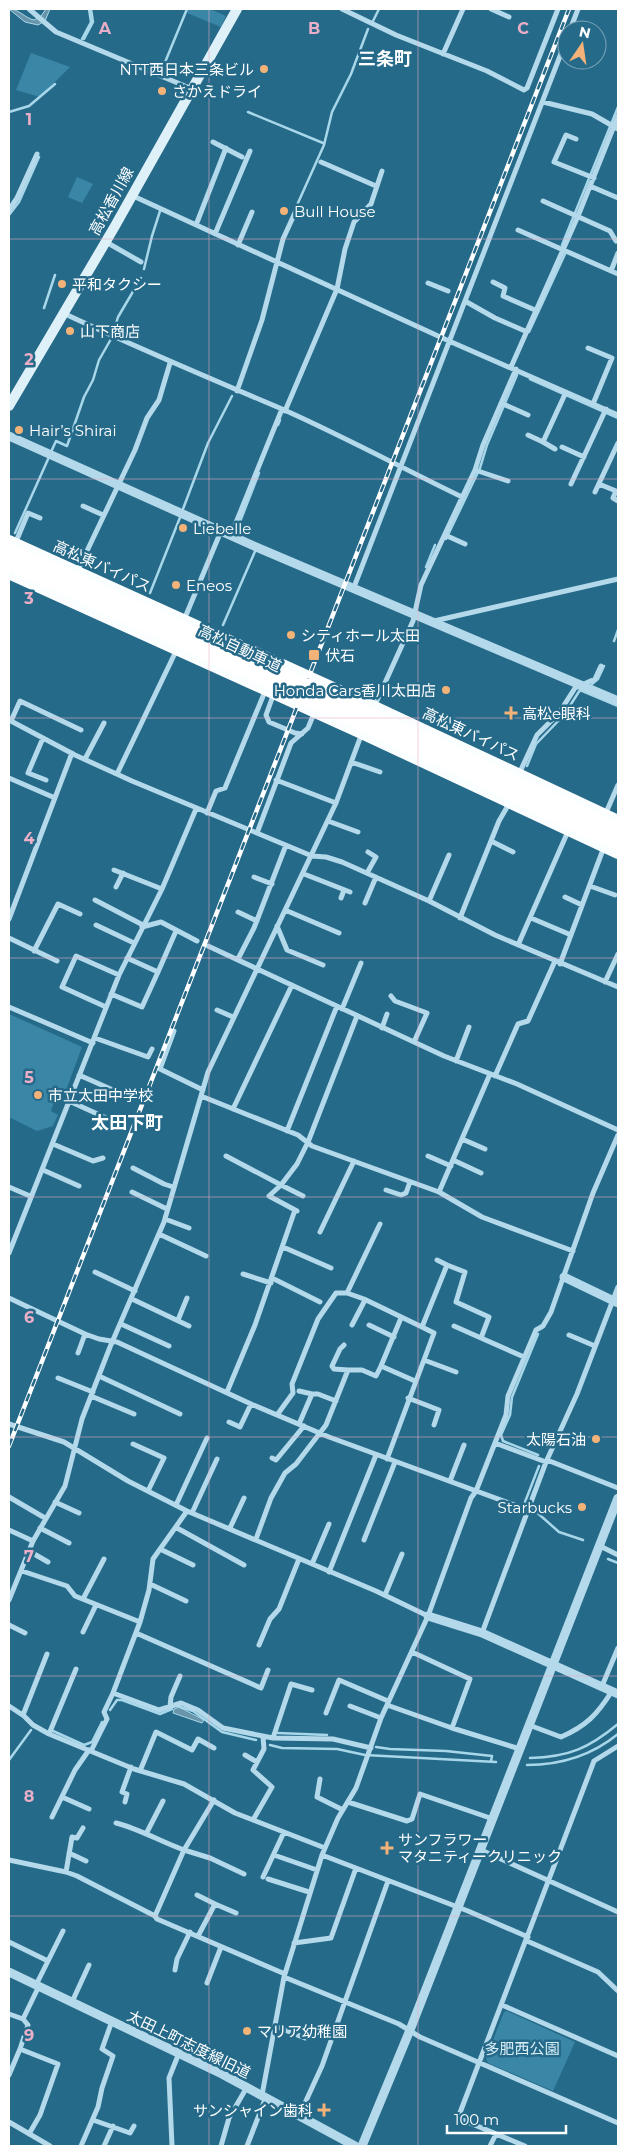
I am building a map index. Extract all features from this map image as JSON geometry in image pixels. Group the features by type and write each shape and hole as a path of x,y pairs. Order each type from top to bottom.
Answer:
{"highway":[{"name":"高松東バイパス","path":"11,545 76,572 374,707 618,822"},
{"name":"高松自動車道","path":"11,545 618,831"},
{"name":"高松自動車道","path":"9,562 437,758 611,845"},
{"path":"9,572 362,732 569,829 611,845 618,852"}],"main road":[{"name":"高松香川線","path":"9,406 106,242 237,9"}],"street":[{"path":"29,9 56,32 193,90"},
{"path":"342,9 396,35 487,72 522,90 526,90 558,9"},
{"path":"443,54 463,9"},
{"path":"491,9 508,17"},
{"path":"354,587 557,65"},
{"path":"543,102 592,114 616,129"},
{"path":"9,1600 33,1541 65,1486 82,1419 112,1342 136,1291 159,1234 208,1072 328,821 362,732 413,621 421,585 475,470 501,403 525,331 564,249 616,129 618,116"},
{"path":"576,139 566,135 554,162 594,178"},
{"path":"213,142 242,157"},
{"path":"196,225 226,148"},
{"path":"215,234 250,151"},
{"path":"9,210 20,192 37,154"},
{"path":"321,162 376,186"},
{"path":"231,536 337,290 345,249 354,222 371,204 382,171"},
{"path":"590,186 618,198"},
{"path":"132,195 449,341 618,415"},
{"path":"543,201 610,232 616,241"},
{"path":"238,245 252,212"},
{"path":"237,391 262,320 283,239 294,216"},
{"path":"518,230 618,274"},
{"path":"106,242 141,262"},
{"path":"611,270 618,252"},
{"path":"493,282 505,288 503,296 535,310"},
{"path":"428,283 448,291"},
{"path":"465,301 494,318 525,331"},
{"path":"63,313 170,363 284,410 462,497"},
{"path":"588,348 612,358 593,404"},
{"path":"76,572 138,444 147,418 159,400 170,363"},
{"path":"543,442 566,392"},
{"path":"501,403 528,415"},
{"path":"571,484 606,409"},
{"path":"528,435 555,449"},
{"path":"9,436 231,536 618,701"},
{"path":"594,492 618,443"},
{"path":"562,447 584,457"},
{"path":"475,470 508,481"},
{"path":"599,484 616,491 613,498 618,501"},
{"path":"83,506 103,515"},
{"path":"11,545 28,513 40,518"},
{"path":"184,621 221,531"},
{"path":"445,535 465,544"},
{"path":"434,622 618,579"},
{"path":"116,774 177,648"},
{"path":"519,774 537,735 559,713 575,688 595,679 601,666"},
{"path":"270,691 266,715 269,722 295,734 303,734"},
{"path":"207,813 216,791 225,788 270,691"},
{"path":"81,730 20,701 10,721 116,774 312,856 326,857 367,873 518,945 618,987"},
{"path":"257,833 291,743 308,728 315,711"},
{"path":"84,759 104,723"},
{"path":"43,738 28,773 46,780"},
{"path":"9,919 72,753"},
{"path":"351,762 380,772"},
{"path":"9,778 54,798"},
{"path":"276,780 336,802"},
{"path":"605,816 618,785"},
{"path":"460,918 499,821 510,801"},
{"path":"9,1253 119,974 162,889 196,808"},
{"path":"328,821 358,832"},
{"path":"518,945 569,829"},
{"path":"491,841 513,852"},
{"path":"238,959 257,921 286,845"},
{"path":"439,1192 492,1075 518,1024 528,1021 571,935 590,886 611,845"},
{"path":"367,873 376,857 368,852"},
{"path":"429,901 449,855"},
{"path":"114,870 162,889"},
{"path":"116,887 123,873"},
{"path":"304,874 347,891 341,898"},
{"path":"254,877 272,884"},
{"path":"365,903 376,877"},
{"path":"590,886 615,895"},
{"path":"565,897 582,905"},
{"path":"95,900 142,926 161,922 197,941"},
{"path":"34,950 58,904 80,914"},
{"path":"285,910 339,933"},
{"path":"238,912 257,921"},
{"path":"531,918 571,935"},
{"path":"96,925 134,943"},
{"path":"277,926 288,950 323,965"},
{"path":"111,994 142,1007 176,931"},
{"path":"9,938 57,961"},
{"path":"208,946 382,1028 618,1130"},
{"path":"605,982 618,954"},
{"path":"106,1007 62,987 76,956 119,974"},
{"path":"127,958 158,972"},
{"path":"287,1131 339,1008 361,962"},
{"path":"233,1109 292,985"},
{"path":"391,996 395,1001 427,1013 414,1042"},
{"path":"9,1007 94,1041 148,1057 152,1049"},
{"path":"217,1010 233,1017"},
{"path":"382,1028 386,1014"},
{"path":"227,1392 272,1281 296,1211 269,1196 298,1164 357,1016"},
{"path":"456,1061 469,1027"},
{"path":"174,1031 160,1069 202,1093 233,1109 298,1135 308,1142 354,1162 439,1192 482,1217 546,1239 573,1251"},
{"path":"79,1075 131,1098"},
{"path":"68,1101 115,1122"},
{"path":"247,2146 264,2096 284,1975 322,1854 368,1759 387,1703 428,1616 471,1498 476,1491 506,1415 508,1396 536,1330 543,1326 551,1312 604,1165 618,1136"},
{"path":"462,1139 485,1149"},
{"path":"53,1144 93,1161 103,1158"},
{"path":"226,1156 303,1196"},
{"path":"428,1156 481,1173"},
{"path":"320,1232 354,1162"},
{"path":"133,1168 173,1187"},
{"path":"43,1170 79,1186"},
{"path":"386,1190 401,1194 406,1192 410,1182"},
{"path":"9,1187 30,1196"},
{"path":"132,1192 167,1209"},
{"path":"164,1219 189,1228"},
{"path":"346,1293 380,1224"},
{"path":"159,1234 206,1256"},
{"path":"283,1247 331,1268"},
{"path":"437,1260 465,1272 456,1302 490,1316 481,1338"},
{"path":"422,1328 447,1265"},
{"path":"95,1272 136,1291"},
{"path":"243,1274 272,1281 320,1302"},
{"path":"564,1277 616,1301"},
{"path":"482,1633 547,1461 616,1301 618,1287"},
{"path":"277,1415 293,1393 292,1384 318,1319 336,1293 346,1293 365,1300 434,1333 408,1398 387,1459"},
{"path":"9,1298 85,1334 117,1342 251,1404 320,1433 394,1462 528,1510"},
{"path":"178,1320 187,1298"},
{"path":"132,1299 189,1326"},
{"path":"352,1325 365,1300"},
{"path":"344,1346 340,1348 332,1366 334,1369 362,1370 376,1376 401,1318"},
{"path":"120,1324 170,1346"},
{"path":"369,1325 394,1337"},
{"path":"454,1326 524,1357"},
{"path":"78,1353 85,1334"},
{"path":"569,1335 596,1346"},
{"path":"424,1360 456,1372"},
{"path":"381,1366 415,1381"},
{"path":"256,1539 270,1498 285,1473 296,1464 326,1425 348,1370"},
{"path":"99,1376 180,1414"},
{"path":"58,1378 134,1414"},
{"path":"299,1391 318,1394 336,1401"},
{"path":"272,1458 276,1460 301,1425 312,1394"},
{"path":"408,1398 439,1410 434,1425"},
{"path":"229,1422 240,1427 251,1404"},
{"path":"9,1424 64,1442 94,1462 189,1512 385,1595 428,1616 482,1633 615,1692 591,1720 581,1728 561,1737 529,1725"},
{"path":"176,1505 207,1438"},
{"path":"495,1443 618,1488"},
{"path":"133,1444 164,1458 148,1491"},
{"path":"450,1482 464,1445"},
{"path":"329,1572 376,1455"},
{"path":"52,1817 74,1770 90,1750 107,1719 104,1712 146,1606 153,1559 189,1512 217,1459"},
{"path":"364,1540 394,1462"},
{"path":"9,1497 45,1518"},
{"path":"230,1528 244,1498"},
{"path":"362,2146 410,2030 618,1498"},
{"path":"55,1502 79,1514"},
{"path":"312,1564 329,1524"},
{"path":"40,1528 69,1543"},
{"path":"176,1528 244,1565"},
{"path":"9,1530 33,1541"},
{"path":"600,1546 618,1555"},
{"path":"160,1549 193,1565"},
{"path":"29,1551 48,1562"},
{"path":"385,1595 402,1554"},
{"path":"83,1599 104,1559"},
{"path":"259,1644 270,1619 279,1609 300,1559"},
{"path":"22,1570 67,1586 75,1596 140,1622"},
{"path":"150,1584 186,1601"},
{"path":"83,1632 96,1604"},
{"path":"9,1625 25,1633"},
{"path":"136,1633 261,1688 268,1670"},
{"path":"602,1686 618,1648"},
{"path":"412,1652 470,1679 452,1728"},
{"path":"23,1715 47,1654"},
{"path":"49,1734 76,1669"},
{"path":"170,1706 171,1697 180,1676"},
{"path":"326,1713 339,1680 387,1703 452,1728 520,1749"},
{"path":"273,1738 291,1684 312,1690"},
{"path":"113,1693 159,1710 181,1702 198,1710 223,1728 263,1737 333,1739 370,1750"},
{"path":"9,1706 23,1715 33,1725 49,1734 140,1771 184,1784 235,1813 325,1848"},
{"path":"350,1706 381,1718"},
{"path":"140,1771 156,1732 192,1750 198,1739 214,1748"},
{"path":"253,1820 272,1787 253,1770 264,1750 263,1737"},
{"path":"525,2146 458,2118 528,1939 548,1880 594,1761 618,1746"},
{"path":"245,1755 257,1762"},
{"path":"125,1802 127,1794 122,1792 131,1767"},
{"path":"320,1779 317,1797 343,1810"},
{"path":"348,1802 407,1821 412,1819 420,1794 493,1819"},
{"path":"62,1797 89,1809"},
{"path":"154,1916 184,1850 214,1800"},
{"path":"146,1834 163,1801"},
{"path":"116,1823 146,1834 158,1841 210,1858 244,1874"},
{"path":"66,1872 72,1836 77,1838 83,1828"},
{"path":"284,1832 266,1878 310,1892"},
{"path":"481,1850 618,1912"},
{"path":"69,1853 86,1861"},
{"path":"322,1854 458,1907 528,1939 598,1972 618,1991"},
{"path":"274,1855 317,1870"},
{"path":"9,1860 66,1872 157,1919 399,2024 480,2063 618,2123"},
{"path":"294,1943 331,1938 356,1868"},
{"path":"299,2116 322,2066 388,1881"},
{"path":"197,1894 236,1913"},
{"path":"198,1936 215,1904"},
{"path":"23,2019 63,1930"},
{"path":"175,1970 177,1959 190,1932"},
{"path":"9,1942 48,1961"},
{"path":"207,1983 221,1947"},
{"path":"72,2002 89,1965"},
{"name":"太田上町志度線旧道","path":"9,1972 247,2087 350,2145"},
{"path":"502,2005 618,2056"},
{"path":"9,2014 23,2019 28,2025 9,2075"},
{"path":"81,2146 93,2120 113,2056 102,2049 112,2021"},
{"path":"275,2026 305,2038"},
{"path":"20,2049 58,2064 40,2116 29,2134"},
{"path":"172,2146 169,2078 179,2053"},
{"path":"220,2146 229,2118 247,2087"},
{"path":"93,2120 130,2133 134,2126"},
{"path":"9,2122 50,2146"},
{"path":"104,2146 113,2126"},
{"path":"490,2146 496,2134"}],"green space":[{"path":"189,9 210,9 226,16 221,27 187,13"},
{"path":"31,53 70,67 40,97 16,90"},
{"path":"77,177 93,184 82,203 68,197"},
{"name":"市立太田中学校","path":"9,1014 82,1047 65,1093 58,1091 51,1111 58,1115 53,1126 37,1131 9,1117"},
{"name":"多肥西公園","path":"507,2011 575,2042 553,2091 488,2063 486,2058 504,2012"}],"shaded area":[{"path":"9,9 16,10 34,20 41,16 46,9 50,9 45,21 38,25 25,22"},
{"path":"179,1707 204,1720 202,1723 173,1713 174,1709"}],"waterway":[{"path":"82,39 91,22 89,9"},
{"path":"84,39 93,22 91,9"},
{"path":"161,72 187,9"},
{"path":"373,21 379,9"},
{"path":"293,214 324,145 332,112 351,74 368,29"},
{"path":"9,112 29,106 55,84"},
{"path":"562,245 618,107"},
{"path":"248,112 323,143"},
{"path":"9,215 19,202 39,157"},
{"path":"144,269 160,211"},
{"path":"529,332 565,254"},
{"path":"44,308 55,275"},
{"path":"113,334 118,317 141,278"},
{"path":"51,452 56,441 67,446 99,360 111,339"},
{"path":"446,539 480,468 487,445 517,375"},
{"path":"530,379 618,418"},
{"path":"183,509 208,443 232,396"},
{"path":"278,425 280,420"},
{"path":"15,533 49,457"},
{"path":"236,532 259,473"},
{"path":"150,593 181,515"},
{"path":"426,567 435,545"},
{"path":"223,625 256,549"},
{"path":"614,641 618,630"},
{"path":"592,684 598,679 604,666"},
{"path":"527,766 536,744 564,715 580,690 618,706"},
{"path":"538,1334 512,1397 510,1415 501,1435 503,1441 538,1455"},
{"path":"527,1504 525,1502 539,1466"},
{"path":"533,1509 559,1532 583,1540"},
{"path":"608,1559 618,1563"},
{"path":"110,1710 117,1700 122,1700 160,1714 172,1709"},
{"path":"177,1706 193,1711 222,1732 256,1740"},
{"path":"53,1731 84,1745 92,1742 102,1722"},
{"path":"530,1758 556,1756 578,1750 598,1739 618,1724"},
{"path":"9,1760 31,1730"},
{"path":"278,1733 327,1735"},
{"path":"527,1765 540,1765 576,1758 608,1742 618,1734"},
{"path":"270,1745 282,1748 337,1749 365,1755 496,1762"},
{"path":"376,1747 492,1756 491,1761"}],"railway":[{"path":"9,1446 569,9"}],"place":[{"name":"NTT西日本三条ビル","path":"264,69"},
{"name":"さかえドライ","path":"162,91"},
{"name":"Bull House","path":"284,211"},
{"name":"平和タクシー","path":"62,284"},
{"name":"山下商店","path":"70,331"},
{"name":"Hair’s Shirai","path":"19,430"},
{"name":"Liebelle","path":"183,528"},
{"name":"Eneos","path":"176,585"},
{"name":"シティホール太田","path":"291,635"},
{"name":"伏石","path":"314,655"},
{"name":"Honda Cars香川太田店","path":"446,690"},
{"name":"高松e眼科","path":"511,713"},
{"name":"市立太田中学校","path":"38,1095"},
{"name":"太陽石油","path":"596,1439"},
{"name":"Starbucks","path":"582,1507"},
{"name":"サンフラワー マタニティークリニック","path":"387,1848"},
{"name":"マリア幼稚園","path":"247,2031"},
{"name":"サンシャイン歯科","path":"324,2110"}],"district":[{"name":"三条町","path":"385,59"},
{"name":"太田下町","path":"127,1123"}]}
